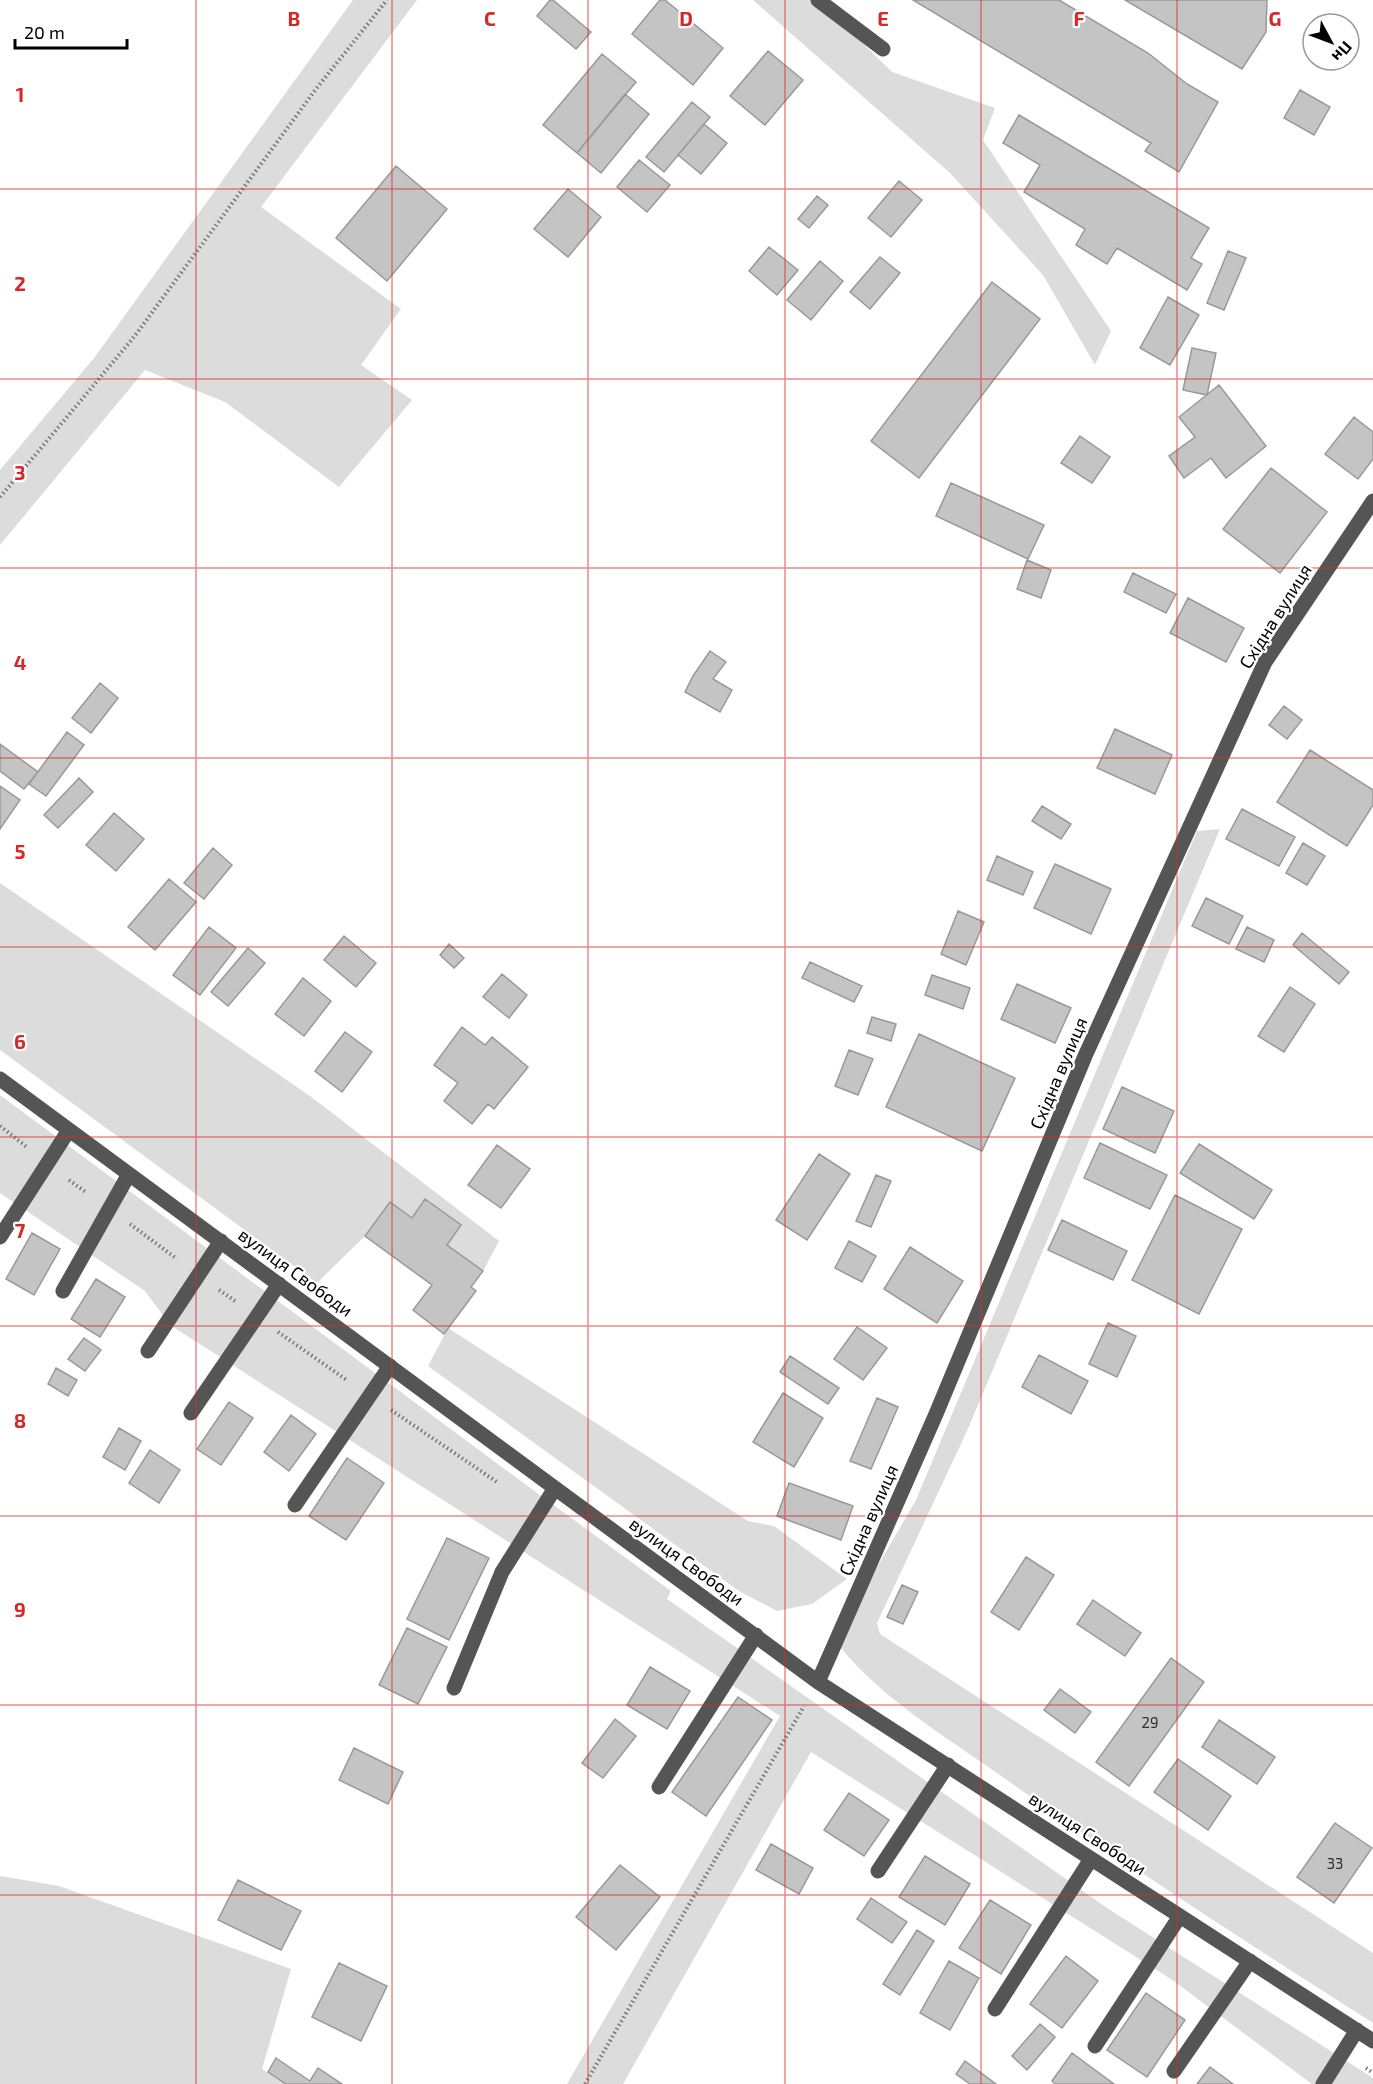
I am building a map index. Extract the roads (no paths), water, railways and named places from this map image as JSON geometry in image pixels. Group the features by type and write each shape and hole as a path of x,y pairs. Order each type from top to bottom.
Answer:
{"street":[{"path":"818,0 883,49"},
{"name":"Східна вулиця","path":"818,1682 936,1414 1085,1056 1265,662 1373,501"},
{"name":"вулиця Свободи","path":"0,1079 818,1682 1373,2041"},
{"path":"0,1237 69,1130"},
{"path":"63,1291 129,1174"},
{"path":"148,1351 221,1241"},
{"path":"191,1413 279,1284"},
{"path":"295,1505 390,1366"},
{"path":"454,1688 502,1572 555,1488"},
{"path":"659,1787 756,1635"},
{"path":"878,1871 948,1766"},
{"path":"995,2008 1091,1858"},
{"path":"1095,2046 1180,1916"},
{"path":"1174,2071 1250,1961"},
{"path":"1323,2084 1357,2030"}]}
